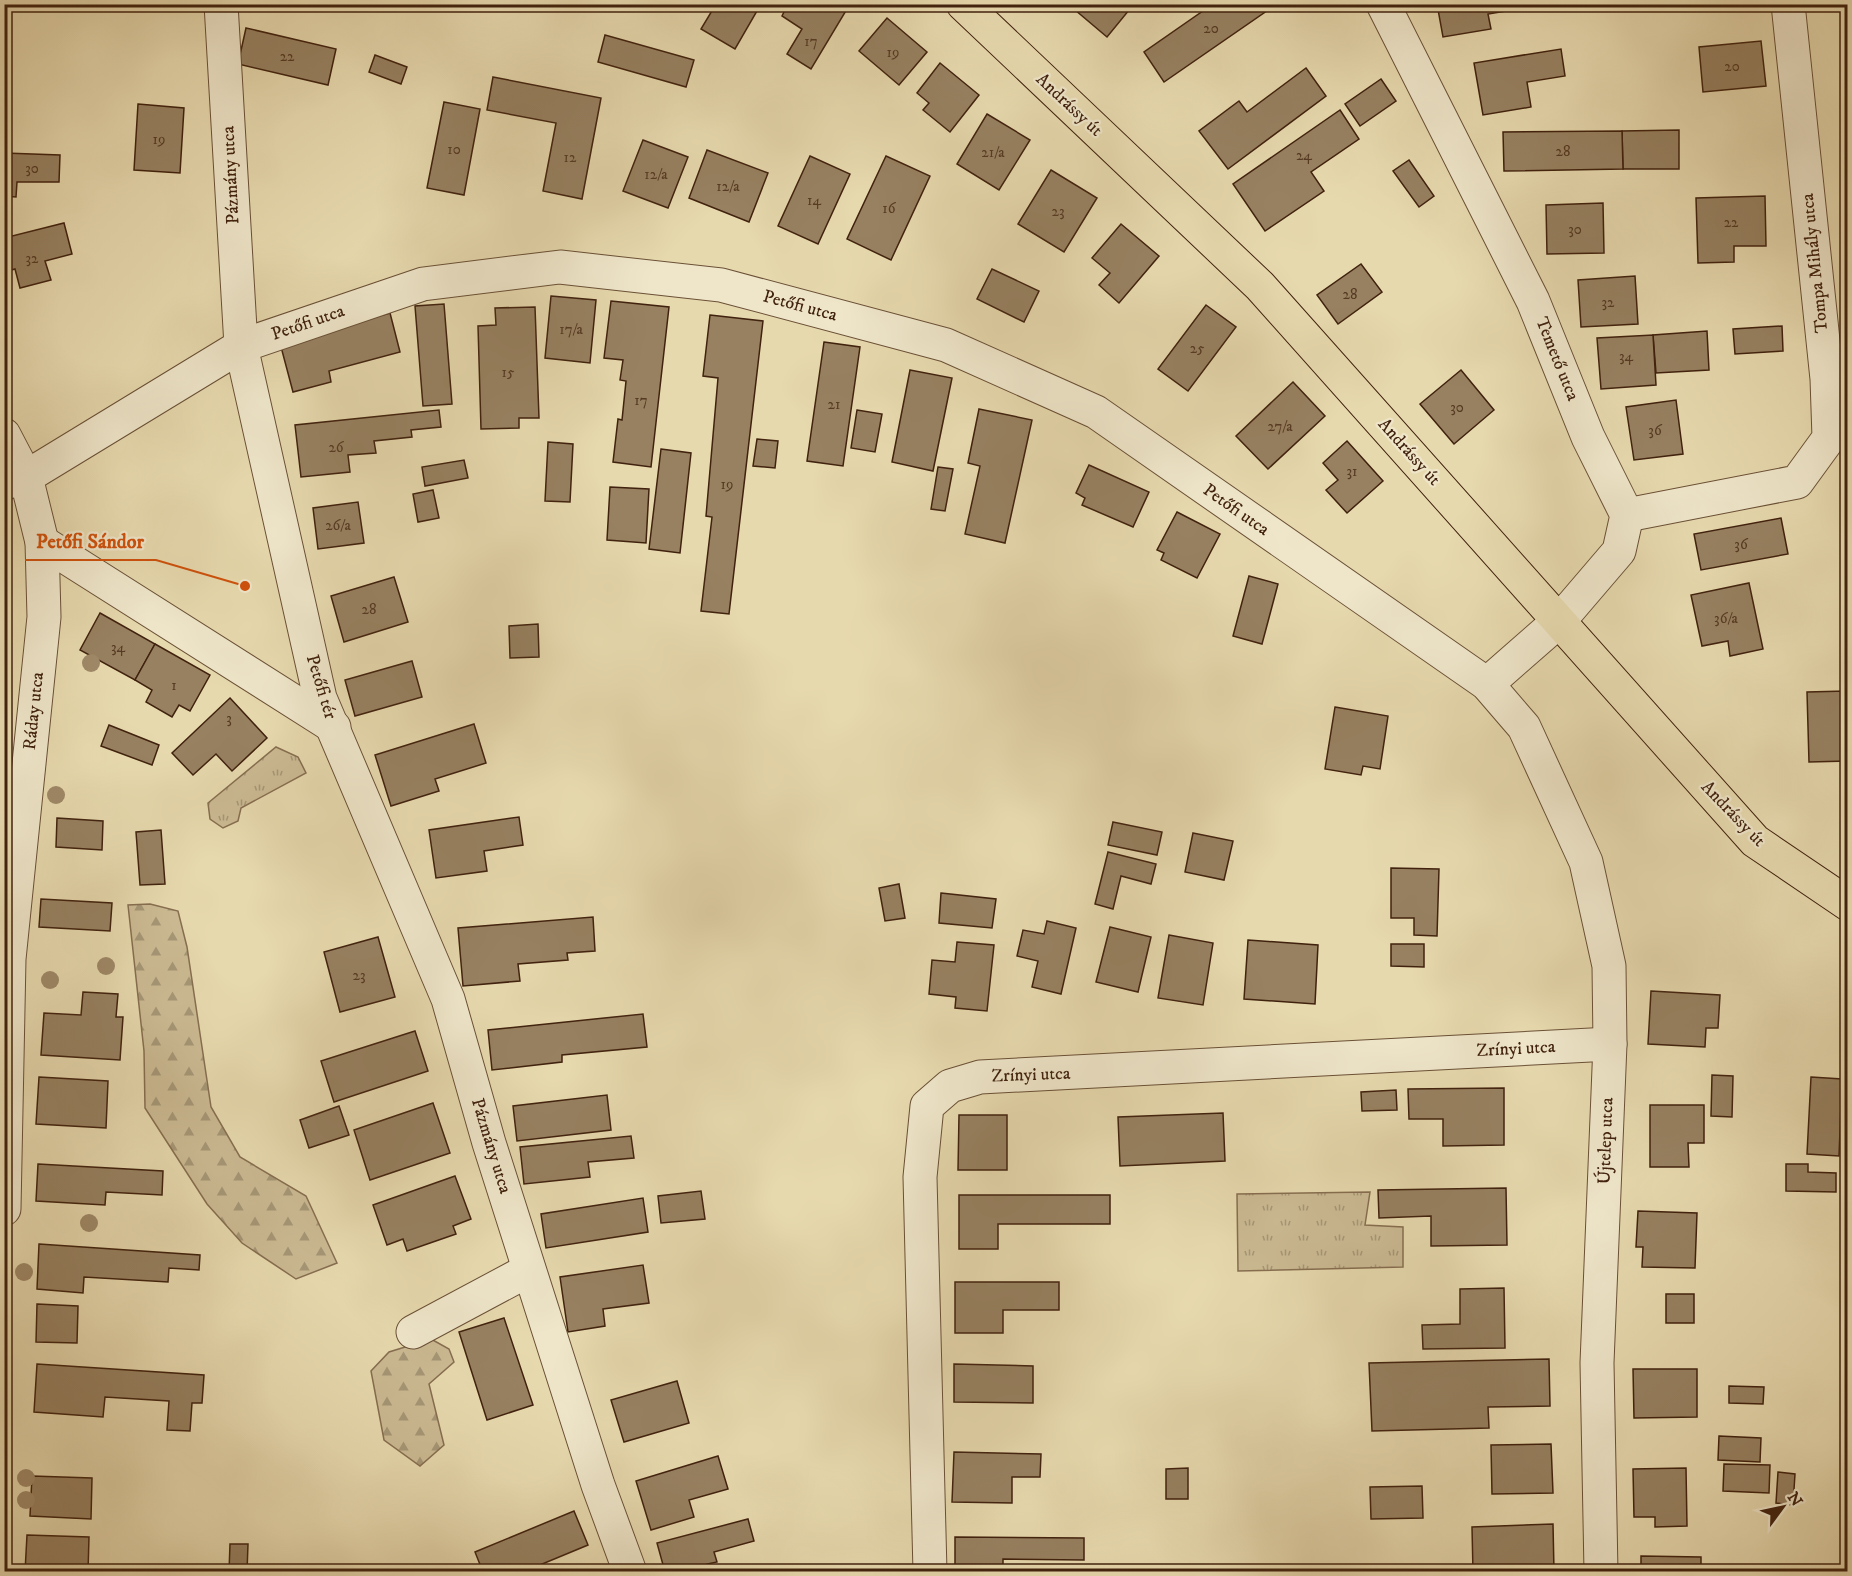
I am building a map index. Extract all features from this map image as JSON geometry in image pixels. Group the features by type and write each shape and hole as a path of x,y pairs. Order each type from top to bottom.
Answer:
{"main road":[{"name":"Andrássy út","path":"963,4 1260,286 1755,841 1848,904"}],"street":[{"name":"Pázmány utca","path":"221,4 241,346"},
{"name":"Temető utca","path":"1383,4 1533,301 1588,437 1627,515"},
{"name":"Tompa Mihály utca","path":"1627,515 1797,482 1829,438 1827,379 1788,4"},
{"name":"Petőfi utca","path":"15,480 241,346 423,284 560,267 721,285 946,345 1096,412 1487,684 1524,728"},
{"name":"Petőfi tér","path":"241,346 321,698 334,727"},
{"name":"Ráday utca","path":"4,435 15,480 42,542 44,617 9,959 4,1209"},
{"path":"1487,684 1560,620 1619,551 1627,515"},
{"name":"Petőfi tér","path":"42,542 334,727"},
{"name":"Pázmány utca","path":"334,727 448,999 489,1143 529,1270 598,1485 630,1572"},
{"name":"Újtelep utca","path":"1524,728 1586,862 1609,966 1610,1044 1597,1363 1600,1572"},
{"name":"Zrínyi utca","path":"930,1572 921,1150 927,1106 950,1086 980,1077 1610,1044"},
{"path":"413,1332 529,1270"}],"green space":[{"path":"276,747 298,757 306,773 241,808 238,821 223,828 210,819 208,803"},
{"path":"150,904 178,911 187,947 211,1107 240,1157 306,1196 337,1263 296,1279 242,1243 207,1204 145,1108 144,1051 128,905"},
{"path":"1370,1192 1365,1225 1403,1227 1403,1267 1238,1271 1237,1194"},
{"path":"431,1339 449,1349 454,1362 429,1384 444,1445 420,1466 384,1440 371,1371 389,1352"}],"building":[{"path":"116,4 152,4 152,9"},
{"path":"716,4 761,4 735,49 701,29"},
{"path":"788,4 850,4 811,69 787,54 802,29 782,16"},
{"path":"1068,4 1134,4 1107,37"},
{"path":"1213,4 1277,4 1164,82 1144,52"},
{"path":"1437,4 1536,4 1536,6 1488,14 1491,29 1443,37"},
{"path":"1665,4 1718,4 1665,10"},
{"path":"887,18 927,52 899,85 859,51"},
{"path":"246,28 336,49 328,85 238,64"},
{"path":"4,35 10,35 10,76 4,76"},
{"path":"605,35 694,60 686,87 598,62"},
{"path":"1761,41 1766,86 1703,92 1699,47"},
{"path":"1561,49 1565,76 1527,82 1531,107 1483,115 1474,63"},
{"path":"375,55 407,67 401,84 369,72"},
{"path":"940,63 979,95 950,132 923,110 929,103 917,93"},
{"path":"1306,68 1326,96 1228,169 1199,131 1239,101 1247,112"},
{"path":"493,77 601,98 582,199 543,191 556,123 487,110"},
{"path":"1381,79 1396,101 1360,126 1345,104"},
{"path":"444,102 480,109 464,195 427,188"},
{"path":"138,104 184,108 180,173 134,170"},
{"path":"1340,110 1359,139 1311,172 1324,191 1265,231 1233,184"},
{"path":"987,114 1030,140 999,190 957,164"},
{"path":"1679,130 1679,169 1623,169 1622,131"},
{"path":"1622,131 1623,169 1504,171 1503,132"},
{"path":"643,140 688,157 668,208 623,191"},
{"path":"707,150 768,173 749,222 689,198"},
{"path":"4,153 60,155 59,182 17,182 16,197 4,196"},
{"path":"810,156 850,174 818,244 778,226"},
{"path":"886,156 930,176 891,260 847,239"},
{"path":"1409,160 1434,196 1419,207 1393,171"},
{"path":"1051,170 1097,198 1064,252 1018,224"},
{"path":"1765,196 1766,246 1734,246 1734,262 1698,263 1696,198"},
{"path":"1603,203 1604,253 1547,254 1546,205"},
{"path":"64,223 72,254 45,261 51,280 20,288 15,269 4,272 4,238"},
{"path":"1121,224 1159,256 1119,303 1099,285 1110,273 1092,258"},
{"path":"1361,264 1382,292 1338,324 1317,295"},
{"path":"992,269 1039,291 1024,322 977,299"},
{"path":"1635,276 1638,324 1581,327 1578,280"},
{"path":"551,296 596,300 590,363 545,358"},
{"path":"611,301 669,307 651,467 613,462 618,419 622,420 626,381 620,380 623,360 604,358"},
{"path":"444,304 452,404 423,406 415,306"},
{"path":"1206,305 1236,327 1188,391 1158,369"},
{"path":"535,307 539,418 519,418 519,428 481,429 478,326 496,325 495,308"},
{"path":"390,313 400,352 329,371 331,382 293,392 280,343"},
{"path":"710,315 763,321 729,614 701,611 712,517 706,516 718,378 703,376"},
{"path":"1782,326 1783,351 1735,354 1733,329"},
{"path":"1707,331 1709,370 1656,373 1653,335"},
{"path":"1653,335 1656,385 1601,389 1597,338"},
{"path":"824,342 860,347 843,466 807,461"},
{"path":"910,370 952,378 933,471 892,462"},
{"path":"1461,370 1494,410 1454,444 1420,404"},
{"path":"1293,382 1325,416 1268,469 1236,436"},
{"path":"1676,400 1683,454 1634,460 1626,407"},
{"path":"979,409 1032,420 1005,543 965,534 980,466 968,463"},
{"path":"439,410 441,427 411,430 412,437 374,441 376,453 348,455 350,472 301,477 295,425"},
{"path":"857,410 882,414 875,452 851,448"},
{"path":"757,439 778,441 775,468 753,466"},
{"path":"1347,441 1383,481 1347,513 1326,490 1338,480 1323,463"},
{"path":"548,442 573,444 570,502 545,501"},
{"path":"661,449 691,453 680,553 649,549"},
{"path":"464,460 468,478 425,486 422,467"},
{"path":"1089,465 1149,492 1133,527 1082,505 1085,498 1076,493"},
{"path":"938,467 953,469 945,511 931,509"},
{"path":"610,487 649,489 646,543 607,540"},
{"path":"433,490 439,518 418,522 413,494"},
{"path":"358,502 364,543 318,549 313,508"},
{"path":"1177,512 1220,534 1197,578 1161,560 1164,553 1157,550"},
{"path":"1781,518 1788,554 1701,570 1694,534"},
{"path":"1249,576 1278,584 1262,644 1233,636"},
{"path":"394,577 408,622 344,642 331,596"},
{"path":"1749,583 1763,649 1730,656 1728,641 1702,646 1691,595"},
{"path":"100,613 155,644 135,680 80,650"},
{"path":"538,624 539,657 510,658 509,626"},
{"path":"155,644 210,675 190,711 179,705 172,717 146,702 152,690 135,680"},
{"path":"412,661 422,697 355,716 345,680"},
{"path":"1846,691 1848,761 1809,762 1807,692"},
{"path":"230,698 267,738 232,771 216,754 193,775 172,753"},
{"path":"1335,707 1388,716 1380,769 1363,766 1361,775 1325,769"},
{"path":"474,724 486,763 435,779 439,791 391,806 375,755"},
{"path":"109,725 159,745 152,765 101,746"},
{"path":"519,817 523,845 484,851 487,871 436,878 429,830"},
{"path":"57,818 103,821 102,850 56,847"},
{"path":"1113,822 1162,832 1157,855 1108,845"},
{"path":"161,830 165,884 140,885 136,832"},
{"path":"1193,833 1233,841 1224,880 1185,872"},
{"path":"1108,852 1156,864 1151,884 1121,876 1113,909 1095,904"},
{"path":"1391,868 1439,869 1437,936 1414,935 1414,918 1391,918"},
{"path":"899,884 905,918 885,921 879,888"},
{"path":"941,893 996,899 992,928 939,923"},
{"path":"41,899 112,903 110,931 39,927"},
{"path":"593,917 595,951 567,953 568,960 518,964 520,981 463,986 458,928"},
{"path":"1047,921 1076,928 1061,994 1032,987 1038,961 1017,956 1023,930 1044,934"},
{"path":"1110,927 1151,937 1138,992 1096,982"},
{"path":"1169,935 1213,943 1203,1005 1158,998"},
{"path":"378,937 395,997 340,1012 324,952"},
{"path":"1248,940 1318,945 1315,1004 1244,999"},
{"path":"957,942 994,945 987,1011 955,1008 956,997 929,994 932,960 955,962"},
{"path":"1391,944 1424,944 1424,967 1391,966"},
{"path":"1651,991 1720,995 1718,1028 1706,1028 1705,1047 1648,1044"},
{"path":"83,992 118,994 116,1017 123,1017 120,1060 41,1055 44,1013 81,1015"},
{"path":"643,1014 647,1047 562,1055 562,1062 492,1070 488,1030"},
{"path":"415,1031 428,1071 334,1102 321,1061"},
{"path":"1712,1075 1733,1076 1732,1117 1711,1116"},
{"path":"39,1077 108,1081 106,1128 36,1124"},
{"path":"1811,1077 1842,1079 1839,1156 1807,1154"},
{"path":"1504,1088 1504,1145 1443,1146 1443,1119 1409,1119 1408,1089"},
{"path":"1396,1090 1397,1110 1362,1111 1361,1092"},
{"path":"607,1095 611,1130 517,1141 513,1106"},
{"path":"433,1103 450,1153 370,1180 354,1130"},
{"path":"1650,1105 1704,1105 1704,1143 1688,1143 1689,1167 1650,1167"},
{"path":"339,1106 349,1135 309,1148 300,1120"},
{"path":"1223,1113 1225,1161 1120,1166 1118,1117"},
{"path":"959,1115 1007,1115 1007,1170 958,1170"},
{"path":"631,1136 634,1158 588,1162 590,1177 524,1184 520,1147"},
{"path":"38,1164 163,1171 162,1195 106,1192 105,1205 36,1201"},
{"path":"1786,1164 1808,1164 1808,1172 1836,1173 1836,1192 1786,1191"},
{"path":"455,1176 471,1219 453,1226 456,1234 407,1251 403,1239 387,1245 373,1205"},
{"path":"1506,1188 1507,1245 1431,1246 1431,1216 1379,1218 1378,1190"},
{"path":"701,1191 705,1219 661,1223 658,1196"},
{"path":"959,1195 1110,1195 1110,1224 998,1224 998,1249 959,1249"},
{"path":"643,1198 648,1232 546,1248 541,1214"},
{"path":"1638,1211 1697,1213 1695,1268 1642,1267 1643,1247 1636,1247"},
{"path":"39,1244 200,1255 199,1270 169,1268 168,1282 84,1277 83,1293 37,1289"},
{"path":"643,1265 649,1303 603,1309 605,1326 568,1332 560,1277"},
{"path":"955,1282 1059,1282 1059,1310 1003,1310 1003,1333 955,1333"},
{"path":"1504,1288 1505,1348 1423,1349 1422,1325 1460,1324 1460,1289"},
{"path":"1666,1294 1694,1294 1694,1323 1666,1323"},
{"path":"37,1304 78,1306 77,1343 36,1342"},
{"path":"504,1318 533,1405 487,1420 459,1332"},
{"path":"1549,1359 1550,1406 1488,1407 1489,1428 1372,1431 1369,1363"},
{"path":"37,1364 204,1375 202,1403 192,1403 190,1431 167,1430 169,1401 105,1397 103,1417 34,1412"},
{"path":"954,1364 1033,1366 1033,1403 954,1402"},
{"path":"1633,1369 1697,1369 1697,1417 1634,1418"},
{"path":"677,1381 689,1423 624,1442 611,1400"},
{"path":"1729,1386 1764,1387 1763,1404 1729,1403"},
{"path":"1719,1436 1761,1438 1760,1462 1718,1460"},
{"path":"1551,1444 1553,1493 1492,1494 1491,1445"},
{"path":"954,1452 1041,1454 1040,1477 1012,1477 1012,1503 952,1502"},
{"path":"718,1456 728,1489 689,1500 694,1517 651,1530 636,1481"},
{"path":"1724,1464 1770,1465 1769,1493 1723,1491"},
{"path":"1188,1468 1188,1499 1166,1499 1166,1469"},
{"path":"1686,1468 1687,1526 1655,1527 1655,1517 1634,1517 1633,1469"},
{"path":"1778,1472 1795,1474 1793,1505 1776,1503"},
{"path":"32,1476 92,1478 91,1519 30,1516"},
{"path":"1422,1486 1423,1518 1371,1519 1370,1487"},
{"path":"574,1511 588,1545 523,1572 483,1572 475,1552"},
{"path":"748,1519 754,1541 714,1552 717,1562 707,1564 709,1572 665,1572 657,1543"},
{"path":"1553,1524 1554,1572 1473,1572 1472,1527"},
{"path":"27,1535 89,1537 88,1572 25,1572"},
{"path":"955,1537 1084,1538 1084,1560 1003,1559 1003,1572 955,1572"},
{"path":"230,1544 248,1544 247,1572 229,1572"},
{"path":"1641,1556 1701,1557 1701,1572 1641,1572"}],"place":[{"name":"Petőfi Sándor","path":"245,586"}]}
